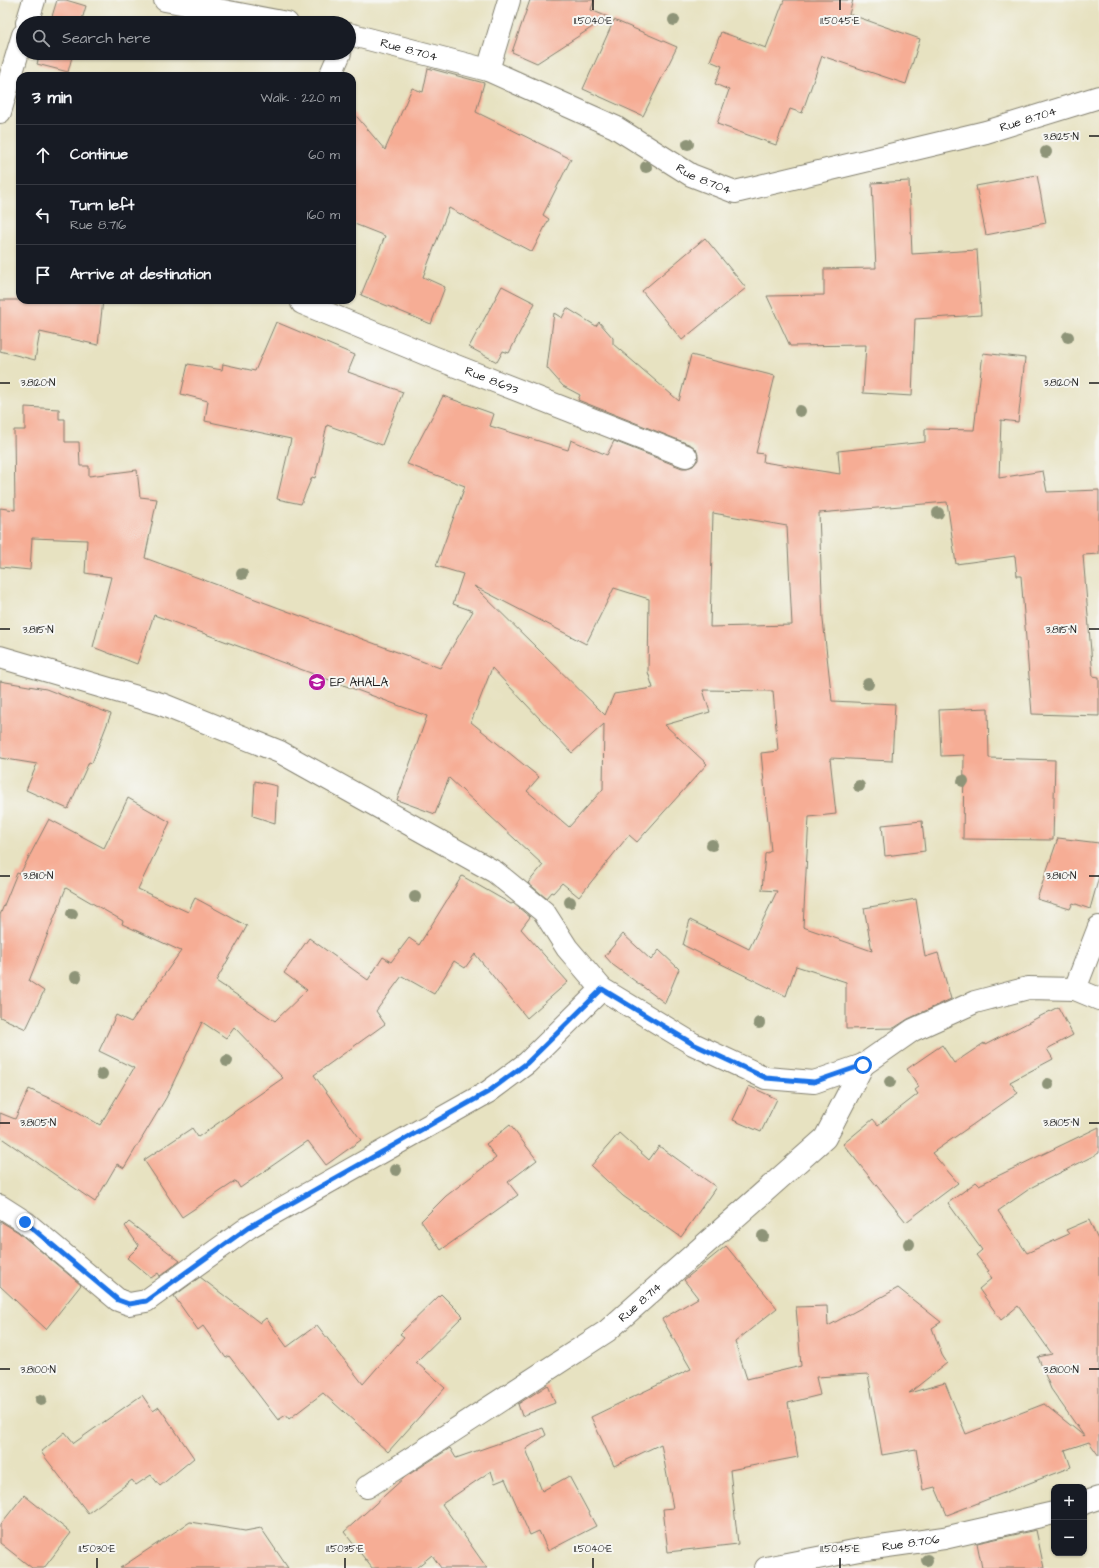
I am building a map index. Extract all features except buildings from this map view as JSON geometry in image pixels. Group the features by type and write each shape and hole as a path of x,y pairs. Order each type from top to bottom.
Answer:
{"street":[{"path":"29,16 34,0"},
{"path":"165,0 250,16"},
{"path":"488,70 508,0"},
{"name":"Rue 8.704","path":"356,36 488,70 615,127 691,175 735,192 986,132 1099,97"},
{"path":"0,112 16,58"},
{"path":"332,72 337,60"},
{"name":"Rue 8.693","path":"304,304 425,354 686,456"},
{"path":"0,657 160,704 280,752 495,872 544,912 567,948 602,989 693,1044 766,1078 814,1082 863,1065 913,1030 975,1002 1028,988 1075,989 1099,998"},
{"path":"1075,989 1099,927"},
{"path":"0,1206 25,1222 118,1300 129,1304 146,1301 249,1227 488,1092 527,1063 602,989"},
{"name":"Rue 8.714","path":"367,1486 607,1331 825,1138 863,1065"},
{"path":"1087,1502 1099,1498"},
{"name":"Rue 8.706","path":"766,1568 859,1550 944,1538 1051,1514"}],"place":[{"name":"EP AHALA","path":"317,682"}],"route":[{"path":"25,1222 118,1300 129,1304 146,1301 249,1227 488,1092 527,1063 602,989 693,1044 766,1078 814,1082 863,1065"}]}
